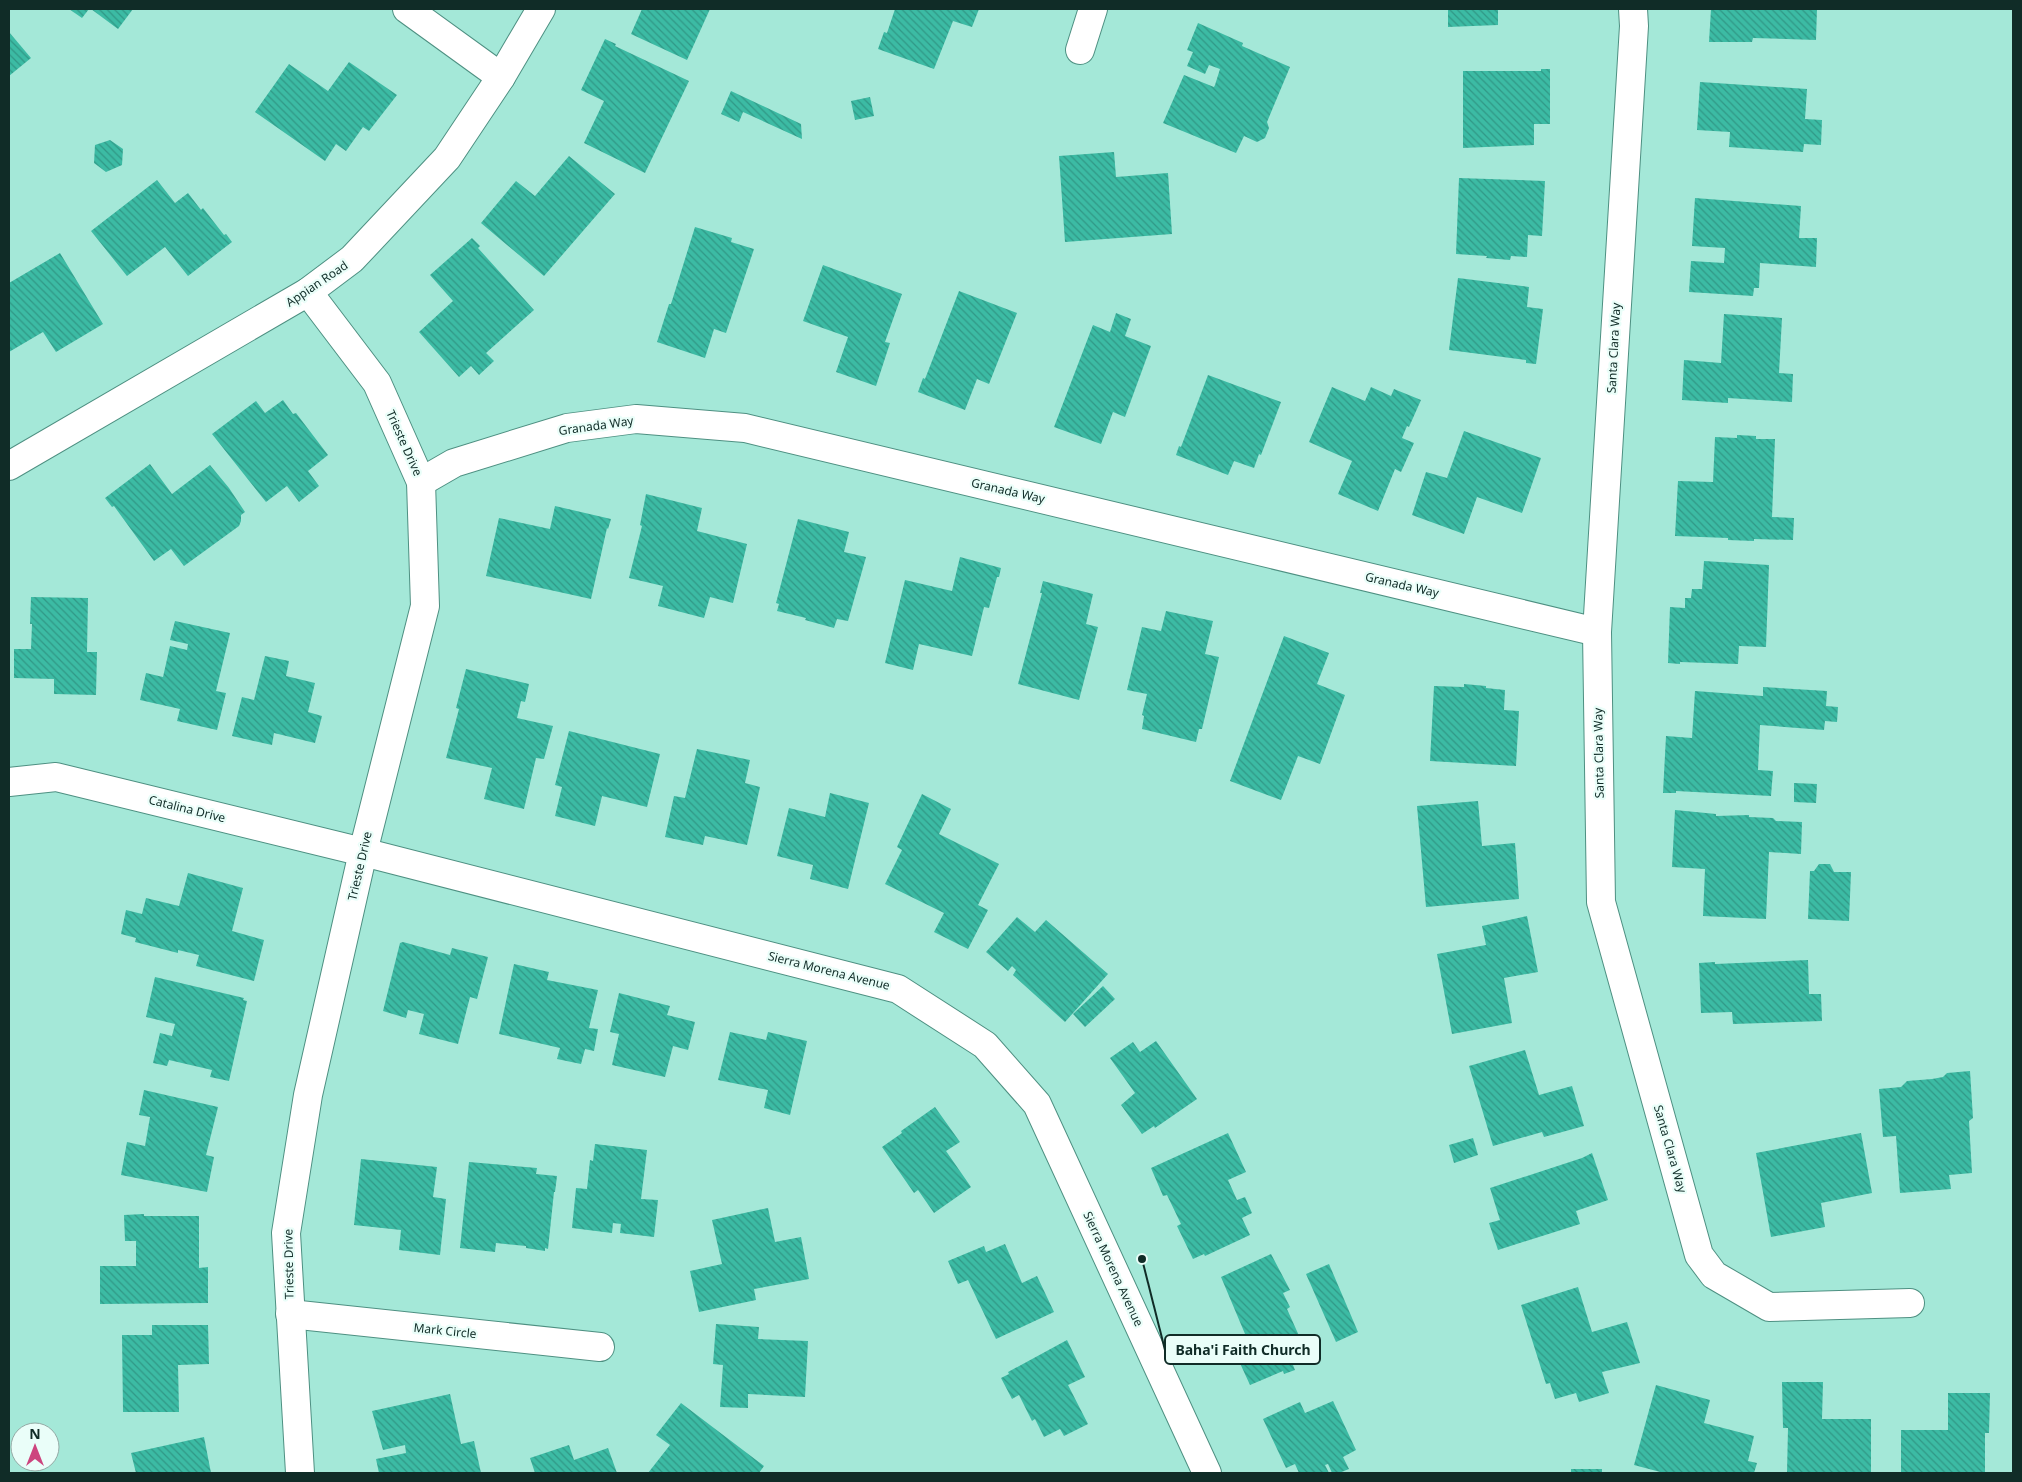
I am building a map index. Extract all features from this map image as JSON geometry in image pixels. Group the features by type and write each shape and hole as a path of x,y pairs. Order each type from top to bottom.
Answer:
{"street":[{"path":"407,9 501,77"},
{"name":"Appian Road","path":"9,466 308,292 352,260 447,158 501,77 541,9"},
{"path":"1080,50 1093,9"},
{"name":"Santa Clara Way","path":"1633,9 1597,632 1601,902 1699,1255 1714,1275 1769,1307 1910,1303"},
{"name":"Trieste Drive","path":"300,1473 286,1233 308,1095 363,852 425,606 421,482 378,383 308,292"},
{"name":"Granada Way","path":"421,482 454,463 567,428 636,420 745,428 1597,632"},
{"name":"Catalina Drive","path":"9,782 56,777 363,852"},
{"name":"Sierra Morena Avenue","path":"363,852 898,989 986,1045 1036,1104 1207,1473"},
{"name":"Mark Circle","path":"290,1314 600,1347"}],"building":[{"path":"69,9 89,9 82,18"},
{"path":"91,9 133,9 118,29"},
{"path":"642,9 710,9 687,60 631,34"},
{"path":"895,9 979,9 972,27 953,21 934,69 878,49 884,32 887,33"},
{"path":"1448,9 1498,9 1498,25 1448,27"},
{"path":"1711,9 1817,9 1816,40 1753,38 1752,42 1709,42"},
{"path":"1198,23 1243,43 1242,46 1290,67 1267,122 1269,128 1265,138 1257,142 1244,136 1236,153 1163,123 1184,75 1214,87 1215,85 1220,69 1209,65 1205,74 1187,66 1193,52 1187,50"},
{"path":"9,32 31,58 9,76"},
{"path":"605,39 616,44 615,46 689,81 645,173 584,143 604,101 581,90"},
{"path":"349,62 397,95 369,131 363,127 346,151 336,144 325,161 255,112 289,64 328,91"},
{"path":"1541,69 1550,69 1550,124 1534,124 1534,145 1463,148 1463,71 1541,71"},
{"path":"1700,82 1807,89 1805,119 1822,120 1821,145 1804,144 1803,152 1729,147 1730,132 1697,130"},
{"path":"731,91 801,124 802,139 743,112 739,122 721,114"},
{"path":"870,97 874,116 855,120 851,101"},
{"path":"110,140 123,149 122,165 106,172 94,163 95,145"},
{"path":"1114,152 1116,177 1168,173 1172,234 1065,242 1059,156"},
{"path":"569,156 615,194 544,276 481,223 516,181 535,196"},
{"path":"1459,178 1545,181 1542,236 1528,235 1527,257 1511,256 1510,260 1456,254"},
{"path":"157,180 175,203 188,193 201,210 203,208 224,235 226,234 232,242 188,276 165,247 127,276 91,231"},
{"path":"1695,198 1801,206 1799,238 1817,238 1816,267 1760,263 1759,288 1754,288 1753,296 1689,292 1691,261 1724,263 1725,248 1692,246"},
{"path":"695,227 732,238 731,242 754,249 726,333 714,329 705,358 657,342"},
{"path":"472,238 480,246 478,248 534,310 486,353 494,361 479,375 471,366 459,377 419,332 453,301 430,275"},
{"path":"60,253 103,324 56,352 43,332 9,352 9,283"},
{"path":"823,265 902,294 885,342 890,343 876,386 836,372 848,337 803,321"},
{"path":"1458,278 1529,287 1527,307 1543,309 1536,364 1526,363 1526,360 1449,350"},
{"path":"959,291 1017,313 989,384 977,379 965,410 918,392 923,378 925,379"},
{"path":"1116,313 1131,319 1125,336 1151,346 1125,417 1113,412 1101,444 1054,427 1093,325 1110,332"},
{"path":"1724,314 1782,318 1779,373 1793,374 1792,402 1728,398 1728,403 1682,400 1684,360 1721,363"},
{"path":"1208,375 1281,402 1261,455 1259,454 1254,468 1234,461 1228,475 1176,455 1179,446 1181,447"},
{"path":"1332,387 1365,401 1371,387 1391,396 1394,389 1421,400 1402,438 1414,443 1401,472 1395,469 1378,511 1338,494 1352,461 1309,442"},
{"path":"283,400 293,414 296,413 328,455 308,471 319,486 299,502 287,486 266,502 212,434 256,401 265,413"},
{"path":"1464,431 1541,458 1522,513 1477,497 1464,534 1412,515 1426,472 1447,478"},
{"path":"1737,435 1756,436 1756,439 1775,439 1772,517 1794,518 1793,540 1754,539 1754,541 1675,536 1678,481 1713,482 1715,437 1737,438"},
{"path":"150,464 172,494 210,465 229,488 245,512 241,515 239,526 184,566 171,549 154,561 114,506 112,507 105,498"},
{"path":"646,494 702,508 697,531 747,544 733,603 710,597 704,618 658,606 663,586 629,578 642,526 640,525"},
{"path":"555,506 611,519 607,528 591,599 486,576 499,518 550,529"},
{"path":"798,519 849,532 844,552 866,557 848,621 837,619 834,628 805,620 806,618 777,611 779,604 776,603"},
{"path":"960,557 1001,568 989,608 984,607 972,656 919,644 913,670 885,663 905,580 952,591"},
{"path":"1704,561 1769,565 1766,647 1739,646 1738,664 1668,663 1670,607 1685,608 1685,598 1691,598 1692,589 1702,589"},
{"path":"1043,581 1093,594 1086,624 1098,627 1079,700 1018,684 1042,593 1040,593"},
{"path":"31,597 88,598 87,652 97,652 96,695 54,694 54,679 14,678 14,649 31,649"},
{"path":"1166,611 1213,621 1205,654 1219,657 1202,729 1199,729 1196,742 1142,729 1144,716 1142,715 1147,694 1127,690 1142,627 1161,631"},
{"path":"175,621 230,633 216,691 226,693 217,730 177,721 180,709 140,700 146,673 163,677 170,646 187,650 188,644 170,640"},
{"path":"1284,636 1329,653 1317,684 1345,695 1320,764 1298,756 1281,800 1230,781"},
{"path":"265,656 289,661 286,676 315,683 308,712 322,716 315,743 274,733 272,745 232,736 242,697 254,700"},
{"path":"466,669 529,684 525,702 521,701 517,718 553,726 544,759 536,758 524,809 484,799 492,768 446,758 459,709 456,708"},
{"path":"1464,684 1505,690 1504,710 1519,711 1516,766 1430,761 1434,686 1464,687"},
{"path":"1763,687 1827,691 1826,706 1838,707 1837,722 1825,721 1824,730 1760,725 1758,770 1773,771 1771,796 1676,791 1676,793 1663,793 1666,736 1692,738 1695,691 1763,696"},
{"path":"569,731 660,754 647,807 602,796 595,826 555,816 562,787 555,785"},
{"path":"697,749 750,760 745,783 760,787 747,845 705,836 703,845 665,837 674,796 685,798"},
{"path":"1794,783 1817,784 1816,803 1794,802"},
{"path":"830,793 869,803 848,889 810,879 813,865 777,856 789,808 825,817"},
{"path":"922,794 951,809 939,834 999,864 978,905 988,910 968,949 934,932 944,913 885,884 902,850 897,847"},
{"path":"1478,801 1482,846 1515,843 1519,899 1426,907 1417,806"},
{"path":"1675,810 1716,814 1716,816 1749,815 1749,817 1773,818 1776,821 1802,822 1801,854 1769,852 1766,919 1703,916 1705,869 1672,867"},
{"path":"1819,864 1830,864 1834,872 1851,872 1849,921 1808,919 1810,871 1814,871"},
{"path":"188,873 243,888 232,931 264,940 254,981 196,966 199,955 178,950 178,953 135,942 136,938 121,934 126,910 142,914 146,898 179,906"},
{"path":"1527,916 1538,972 1504,978 1512,1023 1452,1034 1437,954 1486,945 1482,926"},
{"path":"1017,917 1035,932 1046,920 1108,974 1065,1022 1013,975 1016,970 1012,966 1008,971 986,952"},
{"path":"403,942 450,955 452,948 488,957 477,999 470,997 458,1044 419,1034 424,1014 408,1010 406,1018 383,1011 400,943"},
{"path":"1808,960 1809,994 1821,994 1822,1021 1733,1024 1732,1012 1701,1013 1699,963"},
{"path":"514,964 549,972 547,980 598,990 589,1028 598,1029 594,1051 585,1049 581,1064 557,1059 560,1048 499,1034"},
{"path":"155,977 244,998 243,1000 247,1001 229,1081 210,1077 212,1070 169,1060 167,1066 153,1063 160,1033 172,1036 175,1024 146,1017"},
{"path":"1103,986 1115,999 1085,1027 1073,1014"},
{"path":"619,993 670,1006 667,1015 695,1022 688,1050 673,1046 665,1077 612,1065 619,1034 610,1032"},
{"path":"730,1032 766,1040 768,1032 807,1041 790,1115 764,1108 768,1090 718,1080"},
{"path":"1156,1041 1197,1099 1155,1128 1154,1126 1142,1134 1121,1105 1135,1093 1110,1058 1133,1042 1140,1052"},
{"path":"1525,1050 1539,1095 1572,1086 1584,1126 1544,1137 1542,1132 1493,1146 1469,1066"},
{"path":"1970,1071 1973,1118 1969,1121 1972,1173 1949,1175 1951,1189 1900,1193 1896,1136 1883,1137 1879,1089 1901,1087 1907,1081 1943,1077 1947,1073"},
{"path":"144,1090 218,1107 206,1155 214,1157 207,1192 121,1175 127,1142 145,1146 150,1117 139,1115"},
{"path":"935,1107 960,1142 946,1151 971,1187 934,1213 918,1190 914,1193 882,1147"},
{"path":"1228,1133 1246,1172 1228,1180 1237,1200 1245,1197 1252,1213 1242,1218 1250,1235 1205,1256 1204,1254 1193,1259 1177,1226 1181,1224 1167,1195 1163,1196 1151,1168"},
{"path":"1861,1133 1872,1193 1821,1203 1825,1227 1771,1237 1756,1153"},
{"path":"1473,1138 1478,1155 1454,1163 1449,1145"},
{"path":"595,1144 647,1150 641,1199 658,1200 654,1237 620,1233 621,1224 613,1223 612,1233 572,1228 576,1188 587,1189 590,1160 593,1161"},
{"path":"1592,1153 1608,1200 1576,1211 1580,1224 1498,1250 1489,1223 1500,1220 1490,1188"},
{"path":"361,1159 437,1167 433,1197 446,1199 440,1255 399,1250 401,1230 354,1225"},
{"path":"469,1162 537,1168 536,1174 557,1176 548,1249 545,1248 545,1251 526,1248 526,1246 496,1243 495,1252 460,1248"},
{"path":"768,1208 775,1242 801,1237 809,1279 754,1289 756,1300 699,1312 690,1271 722,1264 712,1220"},
{"path":"144,1214 144,1216 199,1216 199,1268 208,1267 208,1303 100,1304 100,1266 136,1266 136,1241 125,1241 124,1215"},
{"path":"1005,1244 1022,1283 1037,1276 1054,1312 996,1339 968,1280 958,1284 948,1261 984,1246 986,1252"},
{"path":"1271,1254 1290,1290 1283,1293 1290,1307 1287,1309 1309,1358 1293,1365 1295,1370 1284,1374 1283,1371 1250,1385 1233,1348 1248,1341 1221,1277"},
{"path":"1329,1264 1358,1332 1336,1342 1306,1274"},
{"path":"1578,1287 1592,1332 1627,1322 1640,1363 1602,1372 1609,1393 1579,1402 1576,1393 1555,1399 1550,1383 1546,1384 1521,1305"},
{"path":"716,1324 759,1327 758,1339 808,1341 805,1397 748,1394 748,1408 720,1407 723,1365 713,1364"},
{"path":"152,1325 208,1325 209,1364 178,1365 179,1412 123,1412 122,1335 152,1335"},
{"path":"1067,1340 1085,1377 1068,1385 1088,1424 1064,1436 1060,1429 1044,1437 1035,1419 1032,1421 1019,1395 1012,1399 1001,1378 1009,1374 1008,1372"},
{"path":"1782,1382 1823,1382 1822,1419 1871,1419 1871,1473 1787,1473 1788,1428 1783,1428"},
{"path":"1656,1385 1710,1400 1704,1423 1754,1436 1748,1461 1757,1463 1754,1473 1664,1473 1634,1465"},
{"path":"1948,1393 1990,1393 1989,1433 1985,1433 1985,1473 1901,1473 1901,1430 1948,1430"},
{"path":"450,1394 461,1444 474,1441 481,1473 379,1473 376,1459 406,1453 405,1445 383,1450 372,1411"},
{"path":"1333,1401 1356,1450 1343,1457 1349,1469 1339,1473 1332,1473 1328,1464 1325,1465 1329,1473 1299,1473 1295,1464 1286,1468 1263,1419 1300,1402 1305,1413"},
{"path":"681,1403 764,1466 759,1473 648,1473 670,1445 656,1435"},
{"path":"204,1437 211,1473 136,1473 131,1453"},
{"path":"569,1445 574,1460 608,1448 617,1473 535,1473 530,1458"},
{"path":"1571,1469 1602,1469 1602,1473 1571,1473"}],"place":[{"name":"Baha'i Faith Church","path":"1142,1259"}]}
